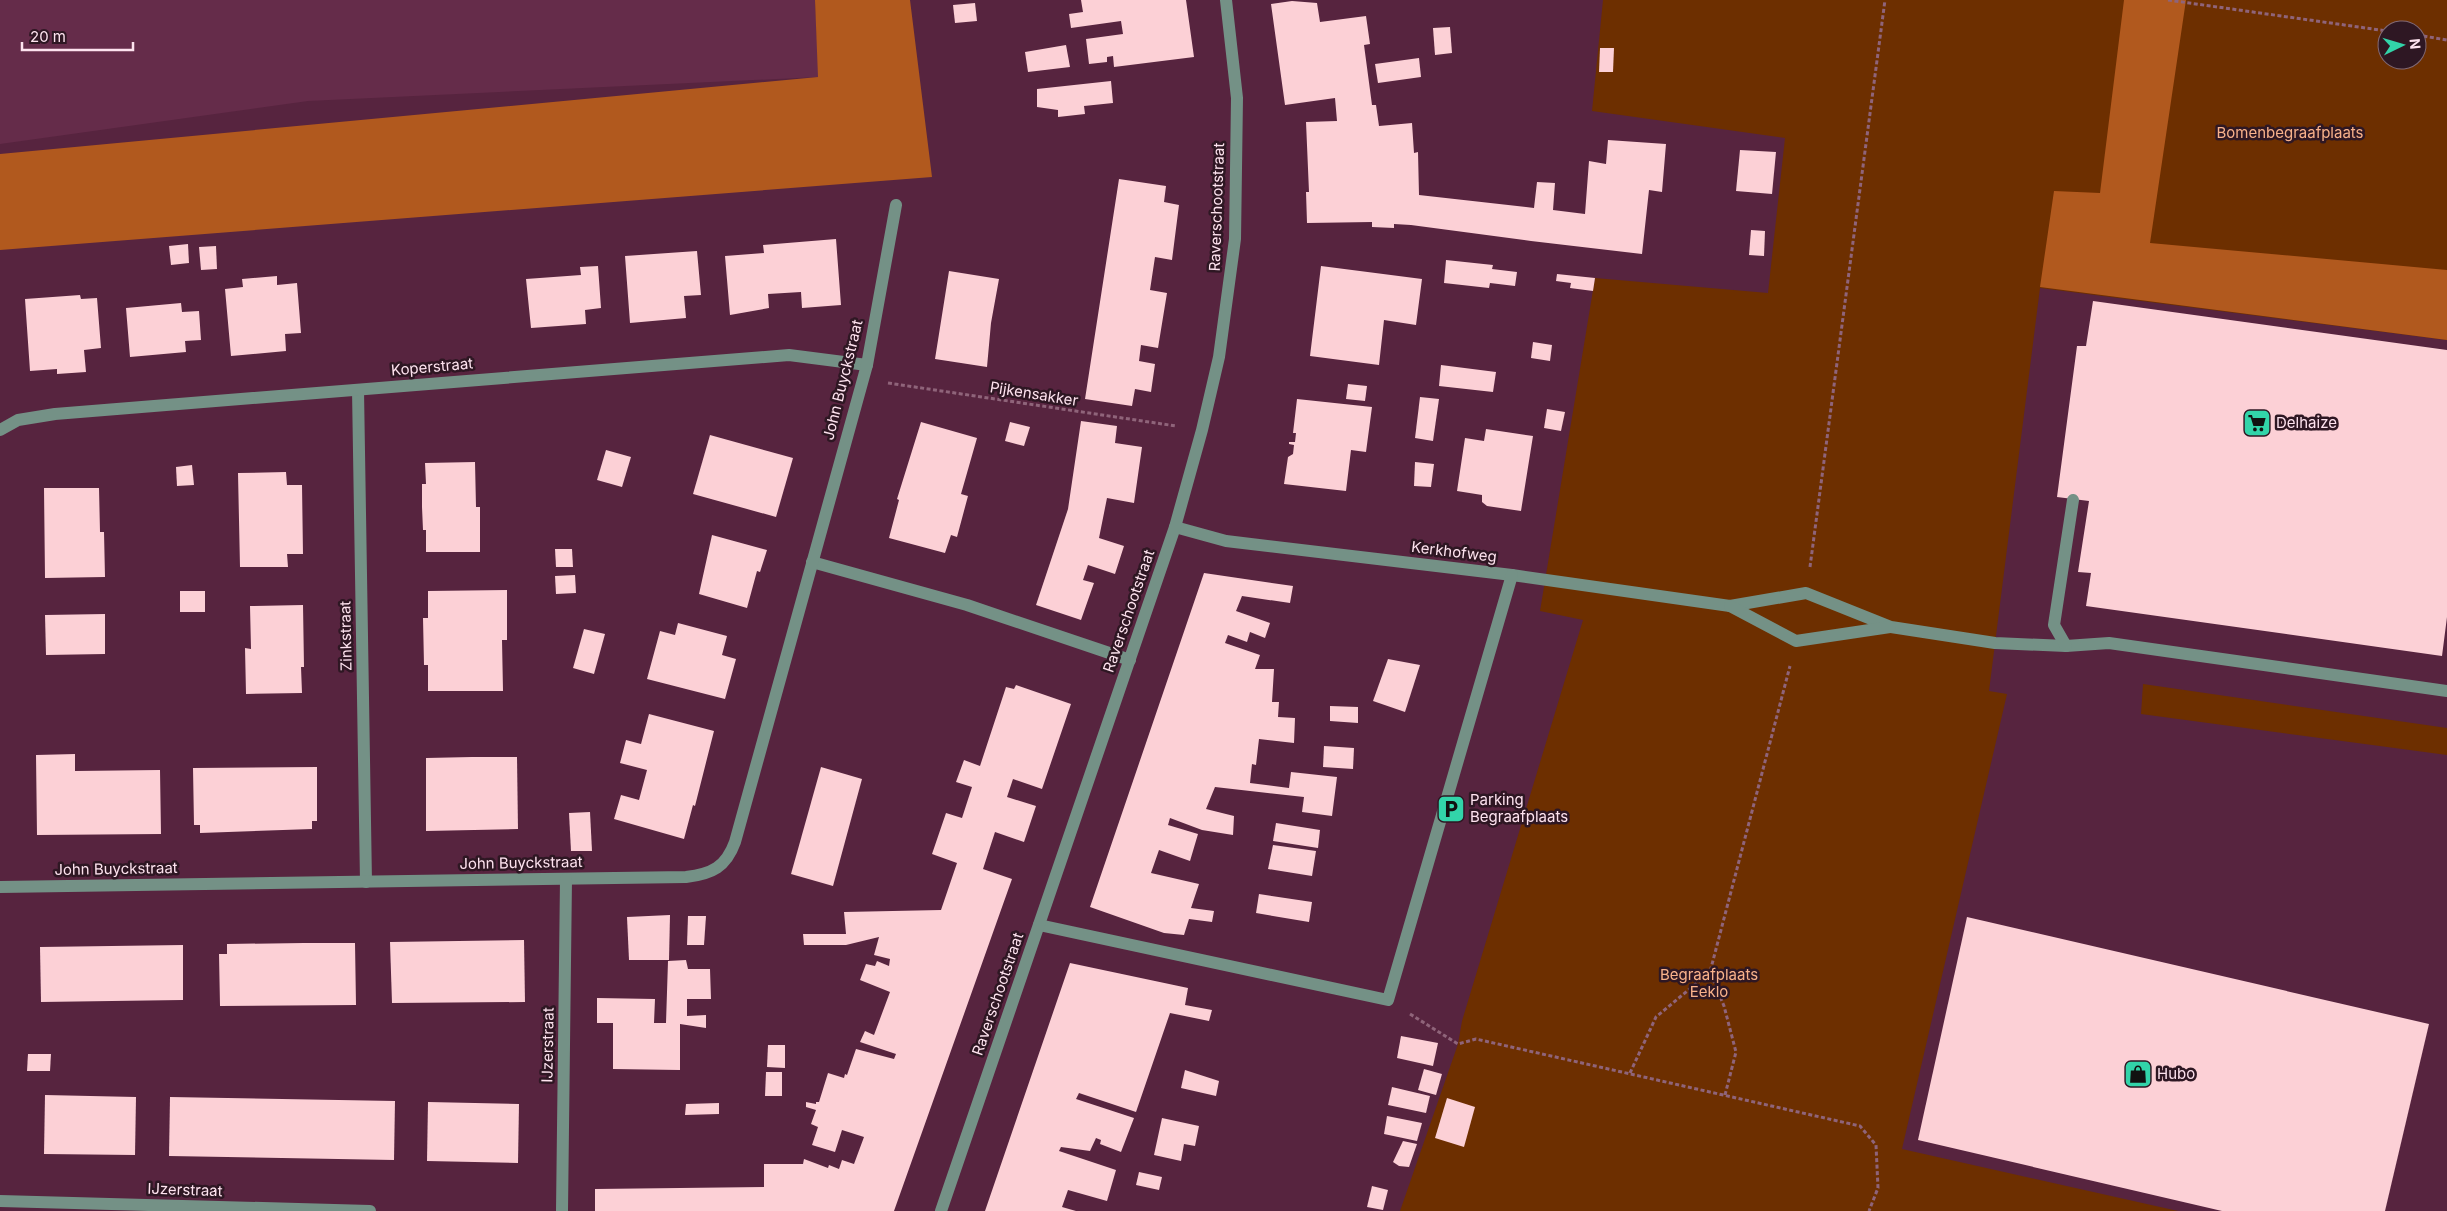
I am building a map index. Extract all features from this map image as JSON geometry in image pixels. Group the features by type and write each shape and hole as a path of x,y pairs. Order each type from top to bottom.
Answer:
{"street":[{"name":"Raverschootstraat","path":"941,1211 1175,527 1202,430 1219,357 1235,240 1237,98 1226,0"},
{"name":"John Buyckstraat","path":"0,887 701,876 718,869 726,860 736,842 865,371 896,205"},
{"name":"Koperstraat","path":"1,428 18,420 40,416 789,355 865,371"},
{"name":"Zinkstraat","path":"358,390 366,882"},
{"path":"2066,646 2054,625 2073,500"},
{"name":"Kerkhofweg","path":"1175,527 1226,541 1512,575 1730,606"},
{"path":"812,562 967,605 1130,660"},
{"path":"1039,925 1388,1000 1512,575"},
{"path":"1730,606 1806,593 1892,627 1995,643 2066,646 2109,643 2447,691"},
{"path":"1730,606 1796,641 1892,627"},
{"name":"IJzerstraat","path":"562,1211 566,879"},
{"name":"IJzerstraat","path":"0,1201 370,1211"}],"path":[{"path":"1806,593 1885,0"},
{"path":"2168,0 2377,30"},
{"path":"2427,37 2447,40"},
{"name":"Pijkensakker","path":"865,371 896,384 1202,430"},
{"path":"1630,1074 1656,1017 1710,972 1796,641"},
{"path":"1710,972 1724,1006 1736,1052 1725,1095"},
{"path":"1388,1000 1458,1044 1476,1039 1860,1126 1876,1145 1878,1188 1869,1211"}],"shaded area":[{"path":"0,0 815,0 819,77 308,101 0,144"},
{"path":"815,0 910,0 932,177 0,250 0,154 818,77"},
{"path":"2124,0 2186,0 2150,243 2447,270 2447,340 2040,287 2054,191 2100,193"}],"green space":[{"name":"Begraafplaats Eeklo","path":"1603,0 2447,0 2447,340 2040,288 1989,691 2007,694 1902,1149 2178,1211 1400,1211 1458,1044 1462,1021 1583,620 1540,611 1595,278 1768,293 1785,138 1592,111"},
{"path":"2143,684 2447,728 2447,755 2141,714"}],"building":[{"path":"1081,0 1186,0 1194,57 1114,67 1113,56 1107,57 1107,62 1089,64 1086,39 1123,34 1121,21 1071,28 1069,14 1083,12"},
{"path":"1292,1 1317,3 1320,22 1366,16 1370,44 1364,45 1372,105 1376,105 1379,126 1412,123 1414,153 1418,152 1419,195 1534,208 1537,182 1555,183 1553,210 1585,214 1589,161 1606,164 1608,140 1666,144 1662,192 1649,190 1642,254 1411,225 1394,224 1394,228 1372,227 1372,222 1307,223 1306,192 1309,192 1306,122 1337,121 1335,98 1285,105 1271,4"},
{"path":"975,3 977,21 955,23 953,5"},
{"path":"1450,27 1452,53 1435,55 1433,28"},
{"path":"1066,45 1070,67 1028,72 1025,52"},
{"path":"1600,48 1614,48 1613,72 1599,72"},
{"path":"1419,58 1421,77 1378,83 1375,64"},
{"path":"1111,81 1113,103 1084,106 1085,114 1058,117 1058,110 1037,107 1037,89"},
{"path":"1740,150 1776,152 1772,194 1736,191"},
{"path":"1119,179 1166,186 1164,202 1179,205 1172,260 1155,257 1150,290 1167,293 1158,348 1141,345 1139,361 1155,364 1151,392 1135,389 1132,406 1085,399"},
{"path":"1751,230 1765,231 1764,256 1749,255"},
{"path":"836,239 841,305 802,308 801,292 768,294 769,308 730,315 725,256 764,253 763,245"},
{"path":"188,244 189,263 171,265 169,246"},
{"path":"216,246 217,269 201,270 199,247"},
{"path":"697,251 701,295 684,296 686,318 630,323 625,256"},
{"path":"1446,260 1493,265 1492,269 1517,272 1515,286 1490,283 1489,288 1444,283"},
{"path":"598,266 601,308 585,310 586,324 531,328 526,279 581,275 580,267"},
{"path":"1321,266 1422,279 1416,325 1384,320 1379,365 1310,356"},
{"path":"949,271 999,279 991,323 987,367 935,359"},
{"path":"1557,274 1595,278 1593,291 1570,288 1571,283 1556,281"},
{"path":"277,276 277,285 297,283 301,333 285,334 286,351 231,356 225,289 243,287 242,279"},
{"path":"80,295 81,299 97,298 101,348 84,350 86,372 57,374 57,369 30,371 25,299"},
{"name":"Delhaize","path":"2093,301 2447,350 2447,617 2442,656 2086,606 2091,573 2078,572 2089,501 2057,497 2077,346 2086,346"},
{"path":"181,303 182,312 199,311 201,340 185,341 186,352 130,357 126,308"},
{"path":"1533,342 1552,345 1550,361 1531,358"},
{"path":"1441,365 1496,372 1493,392 1439,386"},
{"path":"1348,384 1367,386 1365,401 1346,399"},
{"path":"1420,397 1439,399 1433,441 1415,438"},
{"path":"1297,399 1372,407 1366,452 1351,450 1346,491 1284,484 1288,457 1293,454 1294,445 1289,444 1289,442 1295,442 1296,433 1293,433"},
{"path":"1547,409 1565,412 1561,431 1544,428"},
{"path":"1081,421 1117,426 1115,443 1142,447 1134,503 1107,498 1099,538 1124,546 1115,574 1088,565 1083,580 1094,583 1081,620 1036,605 1068,509"},
{"path":"921,422 977,438 961,494 968,496 957,537 951,535 945,553 889,538 899,500 897,499"},
{"path":"1010,422 1030,427 1024,446 1005,441"},
{"path":"1486,429 1533,436 1521,511 1487,506 1482,502 1482,495 1457,491 1465,438 1484,441"},
{"path":"710,435 793,458 776,517 693,494"},
{"path":"606,450 631,457 622,487 597,480"},
{"path":"475,462 476,507 480,507 480,552 426,552 426,530 423,530 422,507 422,484 426,484 425,463"},
{"path":"1415,462 1434,464 1431,487 1414,486"},
{"path":"192,465 194,485 177,486 176,467"},
{"path":"286,472 287,485 302,485 303,554 287,554 288,567 240,567 238,473"},
{"path":"44,488 99,488 100,532 104,532 105,577 45,578"},
{"path":"712,535 767,550 760,572 757,571 747,608 699,594"},
{"path":"555,549 572,549 573,567 556,567"},
{"path":"1204,573 1293,586 1290,603 1242,596 1236,611 1270,623 1265,638 1250,632 1247,642 1228,635 1225,643 1260,655 1255,669 1274,669 1272,702 1279,702 1278,717 1295,718 1294,743 1259,739 1256,765 1252,764 1250,783 1289,788 1291,772 1337,777 1332,816 1302,812 1304,797 1215,787 1206,809 1234,816 1233,835 1202,830 1170,818 1168,825 1198,834 1190,861 1159,850 1151,873 1199,884 1191,908 1214,911 1212,922 1189,919 1184,935 1164,933 1090,907"},
{"path":"575,575 576,593 556,594 555,576"},
{"path":"507,590 507,640 502,640 503,691 428,691 428,665 424,665 423,618 428,618 428,591"},
{"path":"180,591 205,591 205,612 180,612"},
{"path":"303,605 304,667 301,667 302,693 246,694 245,648 251,649 250,606"},
{"path":"105,614 105,654 46,655 45,615"},
{"path":"678,623 727,636 722,655 736,659 725,699 647,679 660,631 675,635"},
{"path":"584,629 605,634 594,674 573,668"},
{"path":"1388,659 1420,665 1405,712 1373,701"},
{"path":"1016,685 1071,704 1042,789 1013,779 1007,797 1036,806 1024,842 995,832 983,869 1012,879 894,1211 595,1211 595,1189 764,1187 764,1164 803,1164 804,1159 828,1168 829,1165 839,1169 842,1160 854,1164 864,1137 842,1130 835,1152 812,1145 818,1127 811,1124 816,1110 806,1107 806,1102 816,1104 816,1102 819,1102 828,1073 844,1078 845,1074 847,1075 856,1049 894,1059 896,1054 860,1042 865,1031 874,1035 890,992 860,980 866,964 875,966 877,961 889,966 890,959 874,955 879,937 846,945 804,945 803,934 846,934 844,912 941,910 957,863 932,854 946,813 962,818 972,787 956,782 964,760 980,766 1006,687 1014,689"},
{"path":"1330,706 1358,707 1358,723 1330,721"},
{"path":"649,714 714,731 695,806 693,805 684,839 614,819 621,795 639,800 647,770 620,763 626,740 641,744"},
{"path":"1324,746 1354,748 1353,769 1323,767"},
{"path":"75,754 75,771 160,770 161,834 37,835 36,755"},
{"path":"517,757 518,829 426,831 426,758"},
{"path":"317,767 317,821 312,821 312,829 200,833 200,825 194,825 193,768"},
{"path":"821,767 862,779 833,886 791,874"},
{"path":"590,812 592,851 571,851 569,813"},
{"path":"1276,823 1320,830 1318,848 1273,841"},
{"path":"1273,845 1316,851 1312,876 1268,869"},
{"path":"1259,894 1312,902 1309,922 1256,913"},
{"path":"670,915 669,960 629,960 627,917"},
{"path":"688,916 706,916 704,945 687,945"},
{"path":"1967,917 2429,1024 2385,1211 2222,1211 1918,1140"},
{"path":"524,940 525,1002 392,1003 390,942"},
{"path":"355,943 356,1005 220,1006 219,954 227,954 227,944"},
{"path":"183,945 183,1000 41,1002 40,947"},
{"path":"686,960 688,969 710,969 711,999 687,999 687,1016 706,1015 706,1028 680,1024 680,1070 613,1069 613,1023 597,1023 597,998 655,999 654,1023 666,1023 668,961"},
{"path":"1070,963 1188,988 1185,1005 1212,1010 1209,1021 1170,1013 1136,1112 1079,1093 1076,1099 1134,1118 1121,1152 1100,1144 1101,1140 1096,1138 1090,1151 1061,1147 1059,1151 1116,1170 1107,1201 1068,1190 1062,1207 1076,1211 985,1211"},
{"path":"1401,1036 1438,1043 1433,1066 1397,1058"},
{"path":"768,1045 785,1045 785,1068 767,1067"},
{"path":"28,1054 51,1054 50,1071 27,1071"},
{"path":"1424,1069 1442,1074 1436,1095 1418,1090"},
{"path":"1185,1070 1219,1081 1216,1096 1181,1088"},
{"path":"766,1072 782,1072 782,1096 765,1096"},
{"path":"1392,1087 1430,1096 1426,1113 1388,1105"},
{"path":"45,1095 136,1097 135,1155 44,1154"},
{"path":"170,1097 395,1101 394,1160 169,1156"},
{"path":"1447,1098 1475,1107 1464,1147 1435,1138"},
{"path":"428,1102 519,1104 518,1163 427,1161"},
{"path":"719,1103 719,1114 685,1115 686,1104"},
{"path":"1387,1116 1422,1123 1417,1141 1384,1134"},
{"path":"1162,1118 1199,1126 1195,1146 1184,1144 1181,1161 1154,1155"},
{"path":"1403,1141 1417,1144 1409,1167 1399,1166 1393,1162"},
{"path":"1139,1172 1162,1177 1159,1190 1136,1185"},
{"path":"1372,1186 1388,1190 1383,1210 1367,1207"}],"place":[{"name":"Delhaize","path":"2257,423"},
{"name":"Parking Begraafplaats","path":"1451,809"},
{"name":"Hubo","path":"2138,1074"}],"park label":[{"name":"Bomenbegraafplaats","path":"2290,133"}]}
